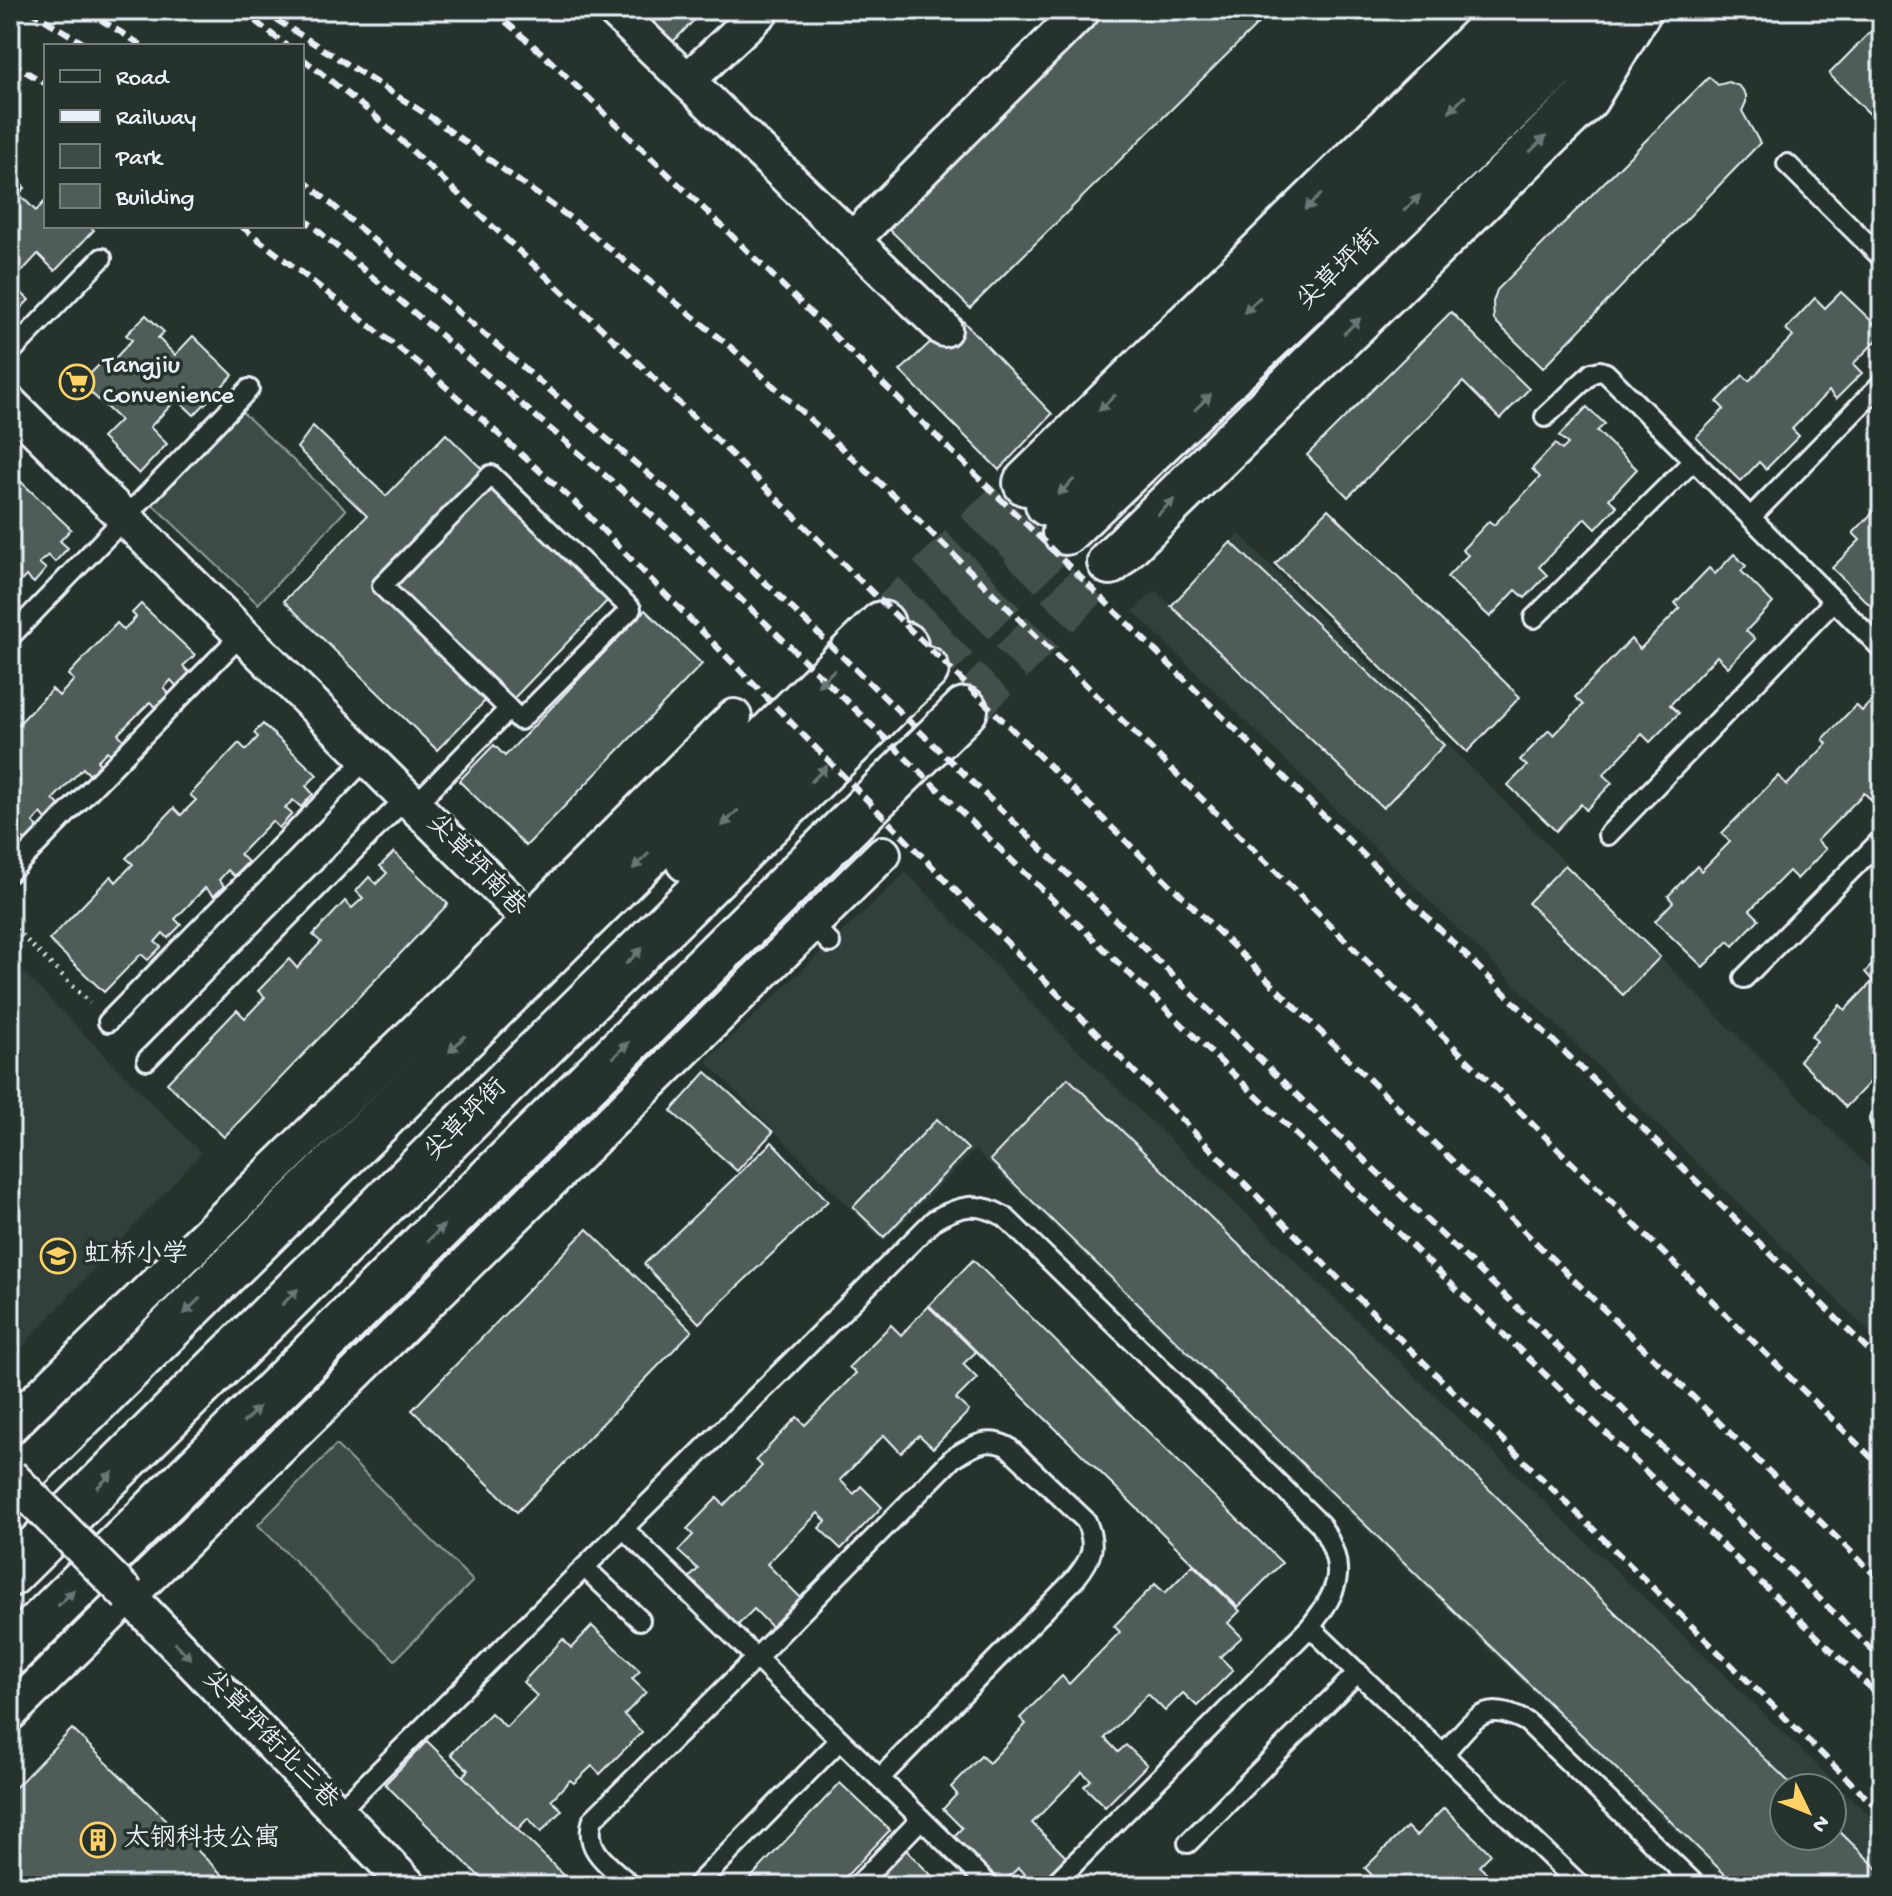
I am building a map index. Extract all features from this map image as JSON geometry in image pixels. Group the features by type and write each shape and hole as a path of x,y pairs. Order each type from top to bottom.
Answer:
{"street":[{"path":"614,10 944,329"},
{"path":"687,81 762,10"},
{"path":"852,240 1083,10"},
{"path":"1046,507 1509,10"},
{"name":"尖草坪街","path":"1046,507 1553,10"},
{"name":"尖草坪街","path":"1046,507 1615,10"},
{"path":"1110,562 1586,98 1639,10"},
{"name":"尖草坪南巷","path":"10,404 530,920 10,1426"},
{"path":"10,1486 904,646"},
{"name":"尖草坪街","path":"10,1534 904,646"},
{"name":"尖草坪街","path":"10,1574 559,1030 904,646"},
{"path":"10,1653 965,710"},
{"path":"530,920 734,717"},
{"path":"10,1713 128,1595 821,934 883,854"},
{"name":"尖草坪街北三巷","path":"10,1476 409,1886"}],"lane":[{"path":"1787,164 1882,258"},
{"path":"10,353 102,258"},
{"path":"1545,417 1592,373 1606,373 1882,649"},
{"path":"1751,517 1882,383"},
{"path":"10,637 249,389"},
{"path":"1534,618 1694,460"},
{"path":"491,475 631,609 520,720 509,709 382,586 491,475"},
{"path":"1608,835 1834,601"},
{"path":"10,872 242,634"},
{"path":"147,1060 509,709"},
{"path":"108,1022 367,758"},
{"path":"1744,978 1882,839"},
{"path":"338,1812 934,1220 950,1211 978,1206 1005,1217 1320,1524 1337,1556 1335,1590 1310,1627 1052,1886"},
{"path":"632,1886 594,1850 589,1830 593,1819 953,1458 984,1442 998,1442 1008,1447 1086,1521 1092,1549 1087,1564 880,1778"},
{"path":"624,1529 990,1886"},
{"path":"585,1568 640,1620"},
{"path":"1310,1627 1444,1753 1570,1882"},
{"path":"1188,1843 1358,1672"},
{"path":"1444,1753 1475,1719 1492,1710 1520,1717 1697,1886"},
{"path":"696,1886 840,1740"},
{"path":"857,1886 921,1819"}],"path":[{"path":"10,924 108,1022"}],"shaded area":[{"path":"1239,534 1882,1181 1882,1344 1133,611 1155,590 1171,606"},
{"path":"906,872 1070,1043 1824,1772 1768,1772 1768,1852 1848,1852 1848,1795 1882,1828 1882,1886 1732,1886 975,1150 883,1242 706,1061"},
{"name":"虹桥小学","path":"10,959 201,1153 10,1360"}],"green space":[{"path":"239,409 346,510 258,604 151,503"},
{"path":"336,1445 473,1581 395,1660 258,1525"}],"building":[{"path":"623,10 704,10 665,50"},
{"path":"1107,10 1272,10 970,308 886,226"},
{"path":"1882,20 1882,126 1829,74"},
{"path":"1709,77 1718,85 1729,82 1742,89 1746,102 1742,111 1760,143 1543,368 1494,320 1493,302 1497,290"},
{"path":"10,173 25,188 19,194 36,211 44,202 44,228 94,230 55,271 38,254 11,283 29,300 10,319"},
{"path":"1841,292 1882,331 1882,335 1853,364 1862,373 1836,399 1829,391 1792,429 1799,436 1766,469 1759,462 1741,481 1696,437 1724,409 1717,402 1743,375 1749,381 1793,336 1786,329 1815,298 1825,308"},
{"path":"1451,312 1529,389 1500,419 1463,382 1348,497 1307,455"},
{"path":"146,315 164,332 158,338 175,355 193,336 233,375 194,415 177,399 150,427 167,444 139,474 102,438 120,420 90,392 86,396 77,387 103,361 108,366 132,340 126,335"},
{"path":"958,316 1052,414 999,470 900,371"},
{"path":"1587,407 1605,424 1597,431 1637,469 1609,499 1617,506 1596,529 1585,518 1539,567 1547,575 1525,598 1516,590 1490,617 1447,577 1468,555 1462,550 1489,521 1494,525 1540,477 1532,469 1555,444 1562,450 1568,444 1559,436"},
{"path":"313,426 386,496 446,434 484,471 374,585 489,697 437,750 284,601 367,516 297,448"},
{"path":"17,478 71,529 60,541 68,548 55,562 48,555 39,563 46,569 34,583 26,576 10,593 10,495 13,491 10,485"},
{"path":"492,487 609,599 514,698 397,586"},
{"path":"1879,506 1882,509 1882,606 1877,612 1832,568 1860,540 1853,533"},
{"path":"1328,509 1520,697 1467,752 1275,564"},
{"path":"1231,542 1444,745 1383,808 1171,606"},
{"path":"1734,554 1746,566 1741,571 1773,603 1746,631 1755,639 1728,667 1717,656 1670,705 1679,713 1650,742 1642,734 1603,775 1612,783 1586,810 1581,804 1556,831 1508,785 1527,766 1520,760 1549,730 1554,735 1583,705 1575,697 1631,639 1640,649 1680,608 1675,603 1709,568 1715,574"},
{"path":"141,604 195,655 183,666 191,674 178,688 171,680 164,688 170,695 157,709 150,702 118,734 126,742 113,756 107,751 97,761 102,766 92,777 83,768 53,799 59,805 46,819 41,813 33,822 39,828 26,841 19,834 10,844 10,733 52,689 59,696 74,680 68,675 117,623 124,630 136,617 132,613"},
{"path":"645,610 702,664 526,846 459,781 494,745 505,756"},
{"path":"1881,691 1882,796 1875,803 1864,793 1817,841 1826,849 1797,879 1789,871 1750,910 1759,919 1733,946 1729,941 1703,967 1655,921 1673,902 1668,896 1697,866 1701,871 1730,842 1722,833 1778,776 1787,785 1827,744 1823,739 1856,705 1862,711"},
{"path":"263,724 317,775 306,786 313,794 301,807 293,800 285,808 292,814 279,828 272,821 240,854 248,862 234,876 228,870 219,880 224,886 214,896 205,888 175,919 181,925 168,938 163,933 155,942 161,947 148,960 141,954 104,992 49,940 111,876 116,882 133,864 126,858 174,808 181,815 196,800 190,795 239,743 246,750 258,737 254,733"},
{"path":"394,852 448,904 224,1137 167,1083 237,1010 245,1018 265,997 258,991 289,959 297,968 321,942 313,935 345,901 352,908 363,898 356,891 369,877 376,884 387,873 380,866"},
{"path":"1565,865 1660,957 1623,995 1528,903"},
{"path":"1882,955 1882,1079 1876,1085 1871,1081 1846,1107 1799,1060 1817,1041 1811,1036 1840,1005 1845,1010 1873,981 1865,972"},
{"path":"706,1072 773,1132 737,1171 671,1111"},
{"path":"1068,1078 1779,1772 1768,1772 1768,1852 1848,1852 1848,1840 1882,1873 1882,1886 1737,1886 990,1160"},
{"path":"937,1119 968,1149 884,1237 853,1207"},
{"path":"772,1142 828,1201 699,1323 644,1264"},
{"path":"587,1229 692,1331 517,1512 412,1410"},
{"path":"973,1260 1282,1563 1238,1607 929,1305"},
{"path":"928,1306 976,1352 963,1364 977,1378 956,1399 969,1411 933,1448 919,1435 901,1453 884,1435 840,1480 854,1494 861,1486 882,1507 841,1549 819,1528 826,1521 818,1513 767,1564 802,1599 773,1628 754,1609 735,1628 686,1581 698,1569 678,1551 693,1535 687,1529 717,1498 724,1505 762,1466 756,1460 797,1417 805,1425 856,1373 849,1367 891,1325 901,1335"},
{"path":"1193,1565 1240,1611 1228,1623 1242,1637 1220,1657 1233,1670 1197,1706 1183,1693 1165,1711 1148,1694 1105,1738 1118,1752 1126,1745 1147,1765 1105,1807 1084,1786 1091,1780 1082,1772 1032,1823 1066,1857 1038,1886 1018,1868 998,1886 951,1839 962,1828 943,1809 957,1794 951,1787 981,1756 989,1763 1026,1724 1020,1718 1062,1676 1069,1684 1120,1632 1114,1626 1155,1584 1165,1593"},
{"path":"592,1626 640,1671 632,1679 646,1692 624,1715 642,1732 600,1774 592,1766 574,1783 570,1780 551,1800 562,1810 541,1832 528,1818 517,1830 462,1777 468,1770 451,1754 491,1713 506,1727 537,1696 523,1682 563,1639 571,1648"},
{"name":"太钢科技公寓","path":"72,1729 234,1886 10,1886 10,1793"},
{"path":"427,1741 575,1886 489,1886 385,1784"},
{"path":"840,1783 890,1830 837,1886 743,1886"},
{"path":"1444,1808 1491,1854 1479,1866 1493,1879 1486,1886 1361,1886 1372,1875 1365,1868 1407,1827 1416,1836"},
{"path":"904,1848 942,1886 869,1886"}],"tunnel":[{"path":"882,624 1026,483"},
{"path":"905,645 1048,504"},
{"path":"926,669 1065,532"},
{"path":"965,710 1110,562"}],"railway":[{"path":"29,10 85,44"},
{"path":"85,10 140,44"},
{"path":"241,10 284,44"},
{"path":"261,10 429,116 584,228 733,349 894,496 1882,1468"},
{"path":"492,10 543,54 721,225 1882,1363"},
{"path":"304,60 375,116 630,355 1882,1582"},
{"path":"10,62 44,83"},
{"path":"304,181 687,507 1882,1659"},
{"path":"304,219 668,529 1882,1699"},
{"path":"244,228 427,370 581,508 1339,1279 1882,1813"}],"place":[{"name":"Tangjiu Convenience","path":"77,382"},
{"name":"虹桥小学","path":"58,1256"},
{"name":"太钢科技公寓","path":"98,1840"}]}
